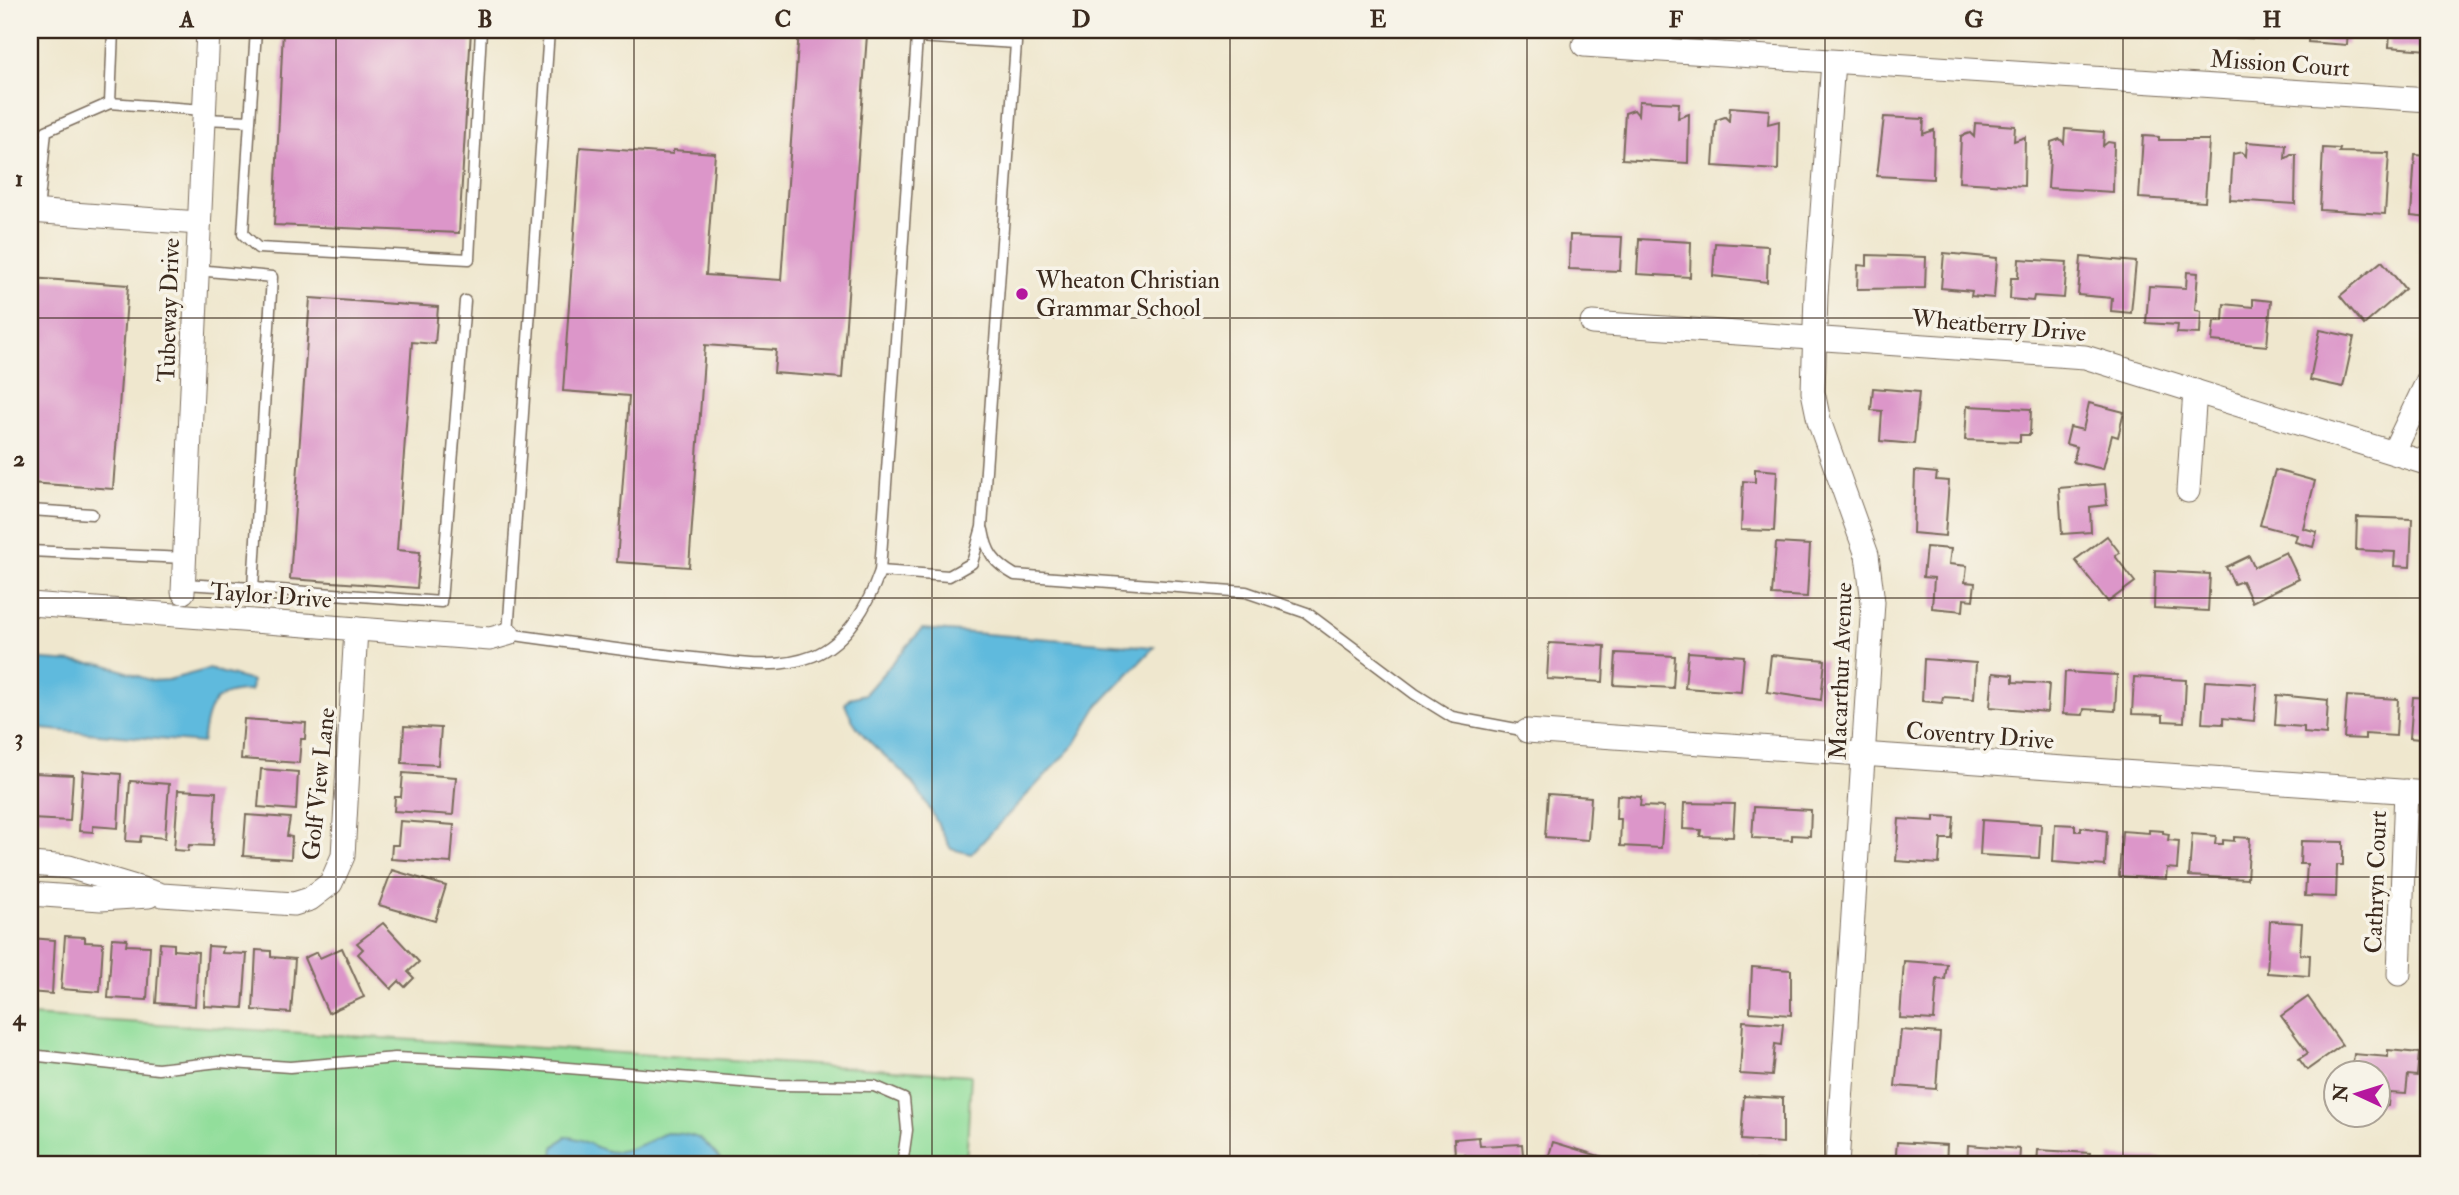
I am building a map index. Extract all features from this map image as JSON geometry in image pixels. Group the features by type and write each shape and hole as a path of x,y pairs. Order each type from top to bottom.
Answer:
{"street":[{"name":"Tubeway Drive","path":"183,588 208,30"},
{"name":"Mission Court","path":"1584,46 2429,100"},
{"name":"Macarthur Avenue","path":"1833,62 1814,339 1813,392 1818,421 1858,528 1871,573 1873,602 1838,1165"},
{"path":"34,211 199,223"},
{"name":"Wheatberry Drive","path":"1592,323 2070,355 2100,361 2429,464"},
{"path":"2394,451 2429,378"},
{"path":"2189,491 2195,391"},
{"name":"Taylor Drive","path":"30,604 490,639 508,634"},
{"name":"Golf View Lane","path":"30,864 69,867 162,895 294,904 310,899 331,883 343,856 356,629"},
{"name":"Coventry Drive","path":"1527,731 2418,792"},
{"name":"Cathryn Court","path":"2399,974 2418,792"},
{"path":"30,894 101,899 162,895"}],"lane":[{"path":"110,103 113,30"},
{"path":"256,30 243,234 258,248 469,259 481,30"},
{"path":"549,30 508,634 611,651 770,665 815,655 849,629 872,596 880,570 914,34 1016,43"},
{"path":"880,570 949,576 972,563 982,527 1017,30"},
{"path":"34,211 46,131 110,103 250,121"},
{"path":"197,270 272,277 253,588"},
{"path":"183,588 253,588 440,602 465,301"},
{"path":"30,510 92,514"},
{"path":"982,527 986,550 999,566 1014,575 1246,592 1307,613 1415,694 1452,717 1527,731"},
{"path":"30,551 185,558"},
{"path":"30,1055 158,1069 219,1062 290,1068 395,1058 506,1063 778,1085 874,1086 904,1100 907,1130 902,1165"}],"green space":[{"path":"30,1016 971,1075 966,1165 30,1165"}],"water":[{"path":"922,629 1154,647 1097,707 1075,744 971,854 951,849 914,786 864,736 845,704 850,698 865,694"},
{"path":"30,659 104,664 152,681 168,680 209,669 252,681 251,691 227,694 213,704 206,720 202,743 30,728"},
{"path":"666,1133 686,1134 700,1139 725,1165 552,1165 554,1147 565,1137 614,1152 637,1146"}],"building":[{"path":"283,30 471,30 459,233 274,225"},
{"path":"799,30 867,35 842,378 774,373 776,350 705,345 689,567 617,562 629,396 563,391 580,147 673,154 673,150 715,153 706,275 781,280"},
{"path":"2227,30 2267,30 2266,39 2226,37"},
{"path":"2309,30 2348,30 2347,45 2308,42"},
{"path":"2377,30 2429,30 2429,50 2389,47 2390,34 2380,37"},
{"path":"1639,101 1679,103 1678,118 1689,114 1688,163 1622,159 1625,113 1634,110 1638,115"},
{"path":"1730,107 1769,110 1768,124 1779,121 1778,170 1713,166 1716,120 1725,117 1729,121"},
{"path":"1884,117 1924,119 1923,134 1934,130 1933,179 1877,176"},
{"path":"1975,123 2015,126 2014,141 2025,137 2024,186 1959,182 1961,136 1970,133 1974,137"},
{"path":"2065,129 2104,132 2103,146 2108,142 2114,143 2113,192 2048,188 2051,142 2060,139 2064,143"},
{"path":"2143,136 2159,137 2159,140 2209,140 2205,202 2139,198"},
{"path":"2247,142 2286,145 2285,159 2296,155 2295,204 2230,200 2233,154 2242,152 2246,156"},
{"path":"2323,148 2340,149 2339,152 2389,153 2385,214 2320,210"},
{"path":"2415,155 2429,156 2429,218 2411,216"},
{"path":"1570,235 1622,237 1620,271 1569,269"},
{"path":"1639,239 1691,242 1690,277 1637,274"},
{"path":"1715,243 1768,246 1767,282 1713,276"},
{"path":"1944,253 1997,258 1994,298 1971,296 1972,291 1941,288"},
{"path":"1867,255 1926,257 1925,288 1857,289 1858,265 1867,266"},
{"path":"2081,257 2136,262 2131,313 2111,311 2112,298 2078,295"},
{"path":"2019,259 2067,262 2064,298 2034,296 2033,301 2010,299 2011,278 2018,278"},
{"path":"2382,261 2405,289 2364,325 2340,296"},
{"path":"2187,272 2198,273 2195,310 2201,311 2200,334 2177,333 2178,325 2146,323 2149,286 2186,288"},
{"path":"2429,275 2429,293 2424,291"},
{"path":"30,278 128,285 113,489 30,483"},
{"path":"310,298 438,307 435,344 412,342 397,550 420,552 417,588 290,579"},
{"path":"2253,299 2271,301 2267,346 2212,341 2214,321 2223,321 2224,304 2253,307"},
{"path":"2320,330 2354,337 2343,387 2310,380"},
{"path":"1873,388 1919,392 1914,444 1880,441 1882,411 1871,410"},
{"path":"2089,403 2124,412 2118,437 2112,435 2103,469 2073,462 2077,447 2066,444 2070,427 2083,430"},
{"path":"1967,406 2031,409 2030,435 2020,435 2020,442 1965,440"},
{"path":"1755,469 1777,471 1774,531 1741,530 1743,481 1755,482"},
{"path":"2275,470 2315,481 2303,528 2317,532 2313,547 2295,542 2297,535 2260,525"},
{"path":"1915,471 1937,473 1936,480 1949,481 1945,536 1913,533"},
{"path":"2105,484 2107,505 2090,507 2091,532 2062,534 2059,488"},
{"path":"2357,517 2412,519 2410,567 2394,566 2395,552 2356,550"},
{"path":"2426,534 2429,534 2429,566 2425,566"},
{"path":"2107,536 2120,553 2115,556 2135,582 2108,602 2075,560"},
{"path":"1776,543 1810,545 1807,597 1772,595"},
{"path":"1926,547 1951,549 1949,564 1967,566 1965,582 1975,583 1973,600 1964,599 1963,611 1932,608 1934,578 1923,577"},
{"path":"2286,552 2299,579 2252,602 2242,581 2234,584 2226,567 2249,556 2254,567"},
{"path":"2155,571 2210,574 2208,611 2154,608"},
{"path":"1549,643 1605,646 1603,682 1547,679"},
{"path":"1688,652 1744,656 1741,692 1685,688"},
{"path":"1616,653 1675,656 1673,688 1614,685"},
{"path":"1771,655 1825,660 1821,700 1767,692"},
{"path":"1924,659 1976,663 1974,699 1943,697 1942,703 1922,701"},
{"path":"2065,672 2117,675 2115,711 2084,709 2083,715 2063,714"},
{"path":"1993,673 2013,675 2013,682 2049,684 2047,712 1990,707"},
{"path":"2134,677 2186,680 2184,722 2163,721 2163,715 2132,714"},
{"path":"2205,681 2257,684 2254,721 2223,718 2223,724 2202,723"},
{"path":"2277,695 2328,700 2326,735 2304,733 2304,727 2275,725"},
{"path":"2347,696 2398,699 2396,736 2365,734 2365,739 2344,738"},
{"path":"2413,697 2429,698 2429,740 2410,738"},
{"path":"244,719 306,723 305,739 301,739 299,763 241,759"},
{"path":"404,726 441,728 438,765 402,763"},
{"path":"261,769 298,772 296,810 258,807"},
{"path":"83,771 121,774 118,828 93,826 93,832 79,831"},
{"path":"34,773 73,775 70,821 31,819"},
{"path":"403,773 456,777 453,815 394,811 395,797 401,797"},
{"path":"130,781 169,784 165,838 141,836 140,842 126,841"},
{"path":"178,790 216,792 213,846 189,845 188,851 174,850"},
{"path":"1548,794 1591,797 1588,840 1545,837"},
{"path":"1617,795 1641,797 1640,806 1664,807 1661,848 1620,846 1621,819 1616,819"},
{"path":"1684,803 1735,804 1733,837 1700,836 1701,830 1683,829"},
{"path":"1754,807 1811,810 1810,836 1792,835 1792,840 1752,838"},
{"path":"246,815 290,818 287,836 292,837 291,859 243,856"},
{"path":"1934,816 1954,817 1952,839 1941,839 1939,864 1896,861 1899,819 1934,821"},
{"path":"1982,820 2041,824 2039,858 1980,855"},
{"path":"400,821 454,825 451,863 391,859 392,845 398,845"},
{"path":"2055,824 2075,825 2075,831 2081,831 2081,827 2107,831 2105,866 2053,862"},
{"path":"2149,830 2163,831 2169,834 2168,840 2179,841 2177,869 2167,868 2166,879 2119,876 2122,831 2149,833"},
{"path":"2192,834 2216,836 2215,844 2223,844 2223,840 2234,841 2234,837 2250,838 2247,879 2189,876"},
{"path":"2301,841 2343,842 2343,865 2337,865 2336,897 2305,896 2307,864 2300,864"},
{"path":"392,870 446,886 435,921 379,905"},
{"path":"2270,921 2302,923 2300,954 2310,955 2309,976 2267,973"},
{"path":"383,923 419,962 408,972 414,978 405,987 399,981 391,989 358,954 363,949 357,943"},
{"path":"65,936 85,937 85,942 103,943 100,992 61,989"},
{"path":"30,938 55,940 52,994 30,992"},
{"path":"112,938 127,939 126,945 150,946 147,1000 108,998"},
{"path":"160,943 174,944 174,950 198,952 195,1006 156,1003"},
{"path":"208,946 223,947 222,953 247,954 243,1008 204,1006"},
{"path":"342,948 364,997 328,1013 304,958 317,952 320,958"},
{"path":"256,950 271,951 271,957 295,959 291,1013 253,1010"},
{"path":"1904,961 1947,964 1945,980 1937,979 1934,1020 1900,1018"},
{"path":"1752,967 1791,970 1791,1015 1750,1012"},
{"path":"2308,997 2342,1045 2307,1070 2299,1059 2308,1053 2281,1016"},
{"path":"1743,1021 1783,1024 1781,1045 1775,1044 1772,1076 1740,1074"},
{"path":"1901,1030 1940,1033 1936,1089 1895,1086"},
{"path":"2388,1050 2419,1053 2417,1076 2408,1075 2406,1094 2392,1093 2392,1058 2354,1058 2354,1054 2388,1057"},
{"path":"1744,1096 1783,1098 1783,1143 1741,1140"},
{"path":"1479,1137 1480,1146 1522,1144 1524,1165 1465,1165 1465,1155 1455,1155 1454,1139"},
{"path":"1553,1142 1602,1157 1599,1165 1546,1165"},
{"path":"1897,1142 1947,1145 1946,1165 1895,1165"},
{"path":"1968,1145 2020,1149 2019,1165 1967,1165"},
{"path":"2038,1150 2090,1153 2089,1165 2037,1165"},
{"path":"2110,1156 2162,1159 2161,1165 2109,1165"},
{"path":"1741,1159 1781,1162 1781,1165 1741,1165"},
{"path":"2183,1161 2218,1163 2182,1165"}],"place":[{"name":"Wheaton Christian Grammar School","path":"1022,294"}]}
